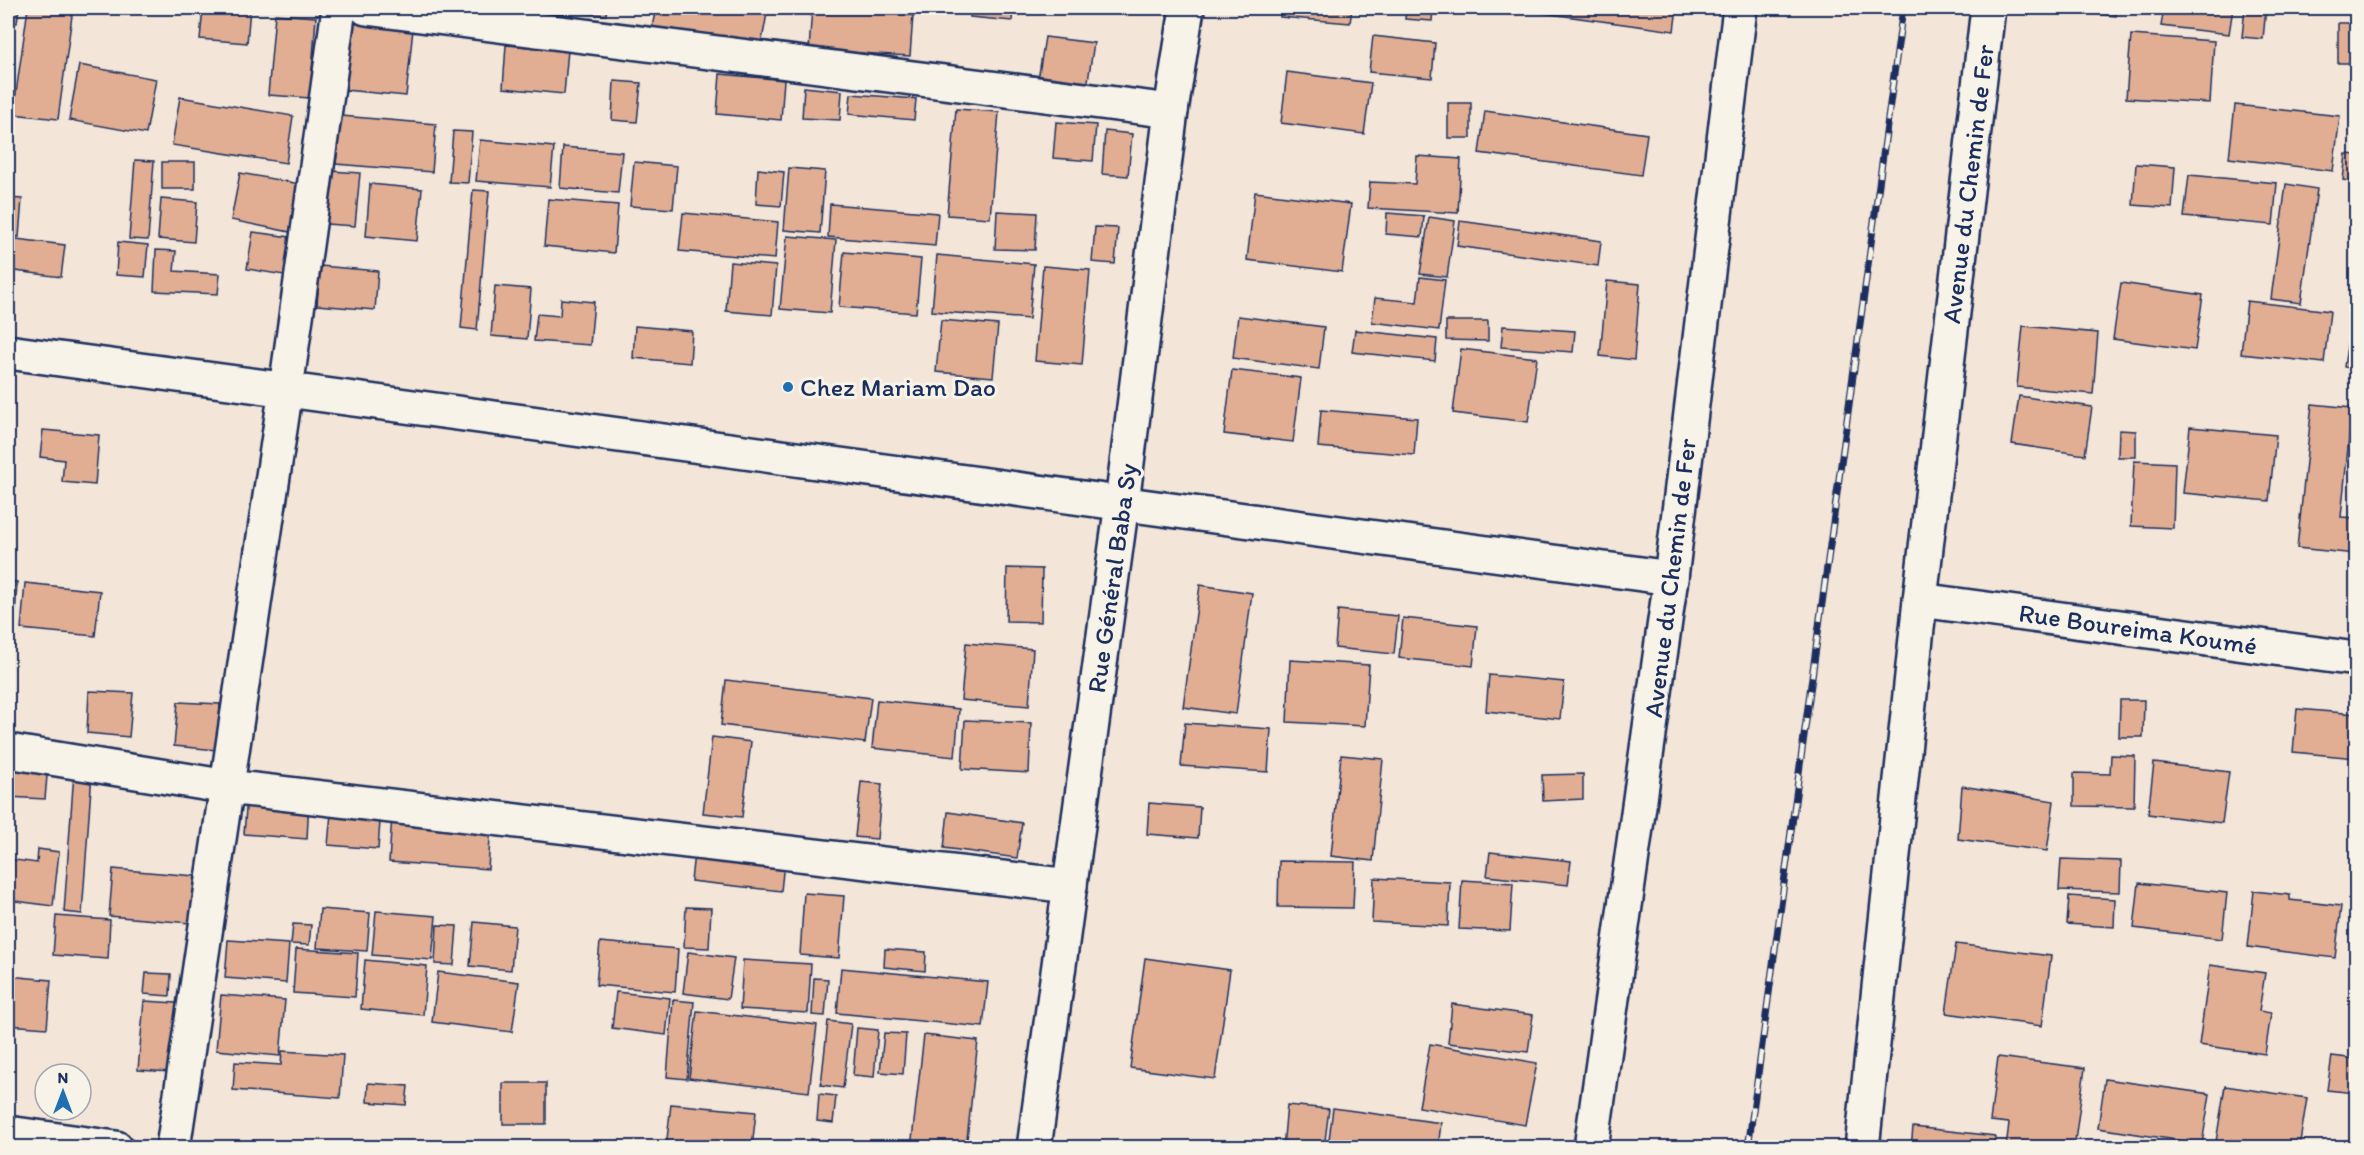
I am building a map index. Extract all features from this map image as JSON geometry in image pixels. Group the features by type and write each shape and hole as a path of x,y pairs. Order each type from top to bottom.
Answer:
{"street":[{"path":"173,1148 286,389 339,8"},
{"path":"366,8 1171,111"},
{"name":"Rue Général Baba Sy","path":"1034,1148 1122,503 1186,8"},
{"name":"Avenue du Chemin de Fer","path":"1591,1148 1671,578 1740,8"},
{"name":"Avenue du Chemin de Fer","path":"1862,1148 1920,600 1988,8"},
{"path":"8,351 1671,578"},
{"name":"Rue Boureima Koumé","path":"1920,600 2356,659"},
{"path":"8,751 228,787 1070,886"},
{"path":"8,1133 116,1148"}],"building":[{"path":"8,8 19,8 17,23 8,22"},
{"path":"28,8 73,8 58,119 13,114"},
{"path":"203,8 250,8 247,43 200,39"},
{"path":"567,8 607,8 606,15 567,12"},
{"path":"656,8 768,8 761,46 652,27"},
{"path":"812,8 913,15 910,56 809,50"},
{"path":"971,8 1013,8 1012,21 970,17"},
{"path":"1281,8 1352,8 1350,23 1280,17"},
{"path":"1406,8 1433,8 1432,21 1405,19"},
{"path":"1507,8 1677,8 1674,31"},
{"path":"2078,8 2117,8 2116,16 2077,12"},
{"path":"2164,8 2233,8 2229,34 2161,26"},
{"path":"2245,8 2266,8 2263,39 2242,37"},
{"path":"275,14 316,17 310,98 268,95"},
{"path":"351,23 413,29 406,96 345,90"},
{"path":"2338,23 2356,23 2356,63 2338,63"},
{"path":"2131,35 2214,41 2210,103 2126,98"},
{"path":"1373,36 1435,43 1432,78 1369,72"},
{"path":"1045,37 1094,43 1087,87 1038,80"},
{"path":"506,45 568,50 564,94 503,88"},
{"path":"8,52 14,52 10,105 8,105"},
{"path":"79,65 156,79 146,134 69,120"},
{"path":"1287,72 1371,83 1364,134 1281,123"},
{"path":"720,74 784,80 781,120 717,114"},
{"path":"614,81 641,83 637,122 612,120"},
{"path":"804,87 842,91 840,120 802,118"},
{"path":"851,94 916,99 914,120 849,114"},
{"path":"180,97 293,116 286,163 172,145"},
{"path":"1448,103 1471,103 1471,138 1448,138"},
{"path":"2235,105 2340,116 2333,171 2229,158"},
{"path":"956,109 999,112 990,218 947,215"},
{"path":"1485,111 1647,134 1641,175 1479,153"},
{"path":"341,116 436,124 432,172 336,164"},
{"path":"1056,122 1096,125 1093,161 1053,158"},
{"path":"453,131 472,132 468,183 449,182"},
{"path":"1105,131 1132,134 1128,176 1102,174"},
{"path":"480,140 554,147 550,187 476,181"},
{"path":"563,147 622,152 618,193 560,188"},
{"path":"2346,154 2356,155 2356,182 2343,180"},
{"path":"1417,156 1461,159 1458,213 1368,208 1370,182 1415,184"},
{"path":"135,160 154,161 148,240 129,239"},
{"path":"162,162 195,162 195,189 162,189"},
{"path":"634,162 677,166 673,209 630,206"},
{"path":"2136,164 2175,167 2172,208 2133,205"},
{"path":"789,168 825,171 820,233 784,230"},
{"path":"758,169 784,172 781,206 756,204"},
{"path":"331,171 360,173 355,226 326,224"},
{"path":"240,173 300,184 290,232 231,220"},
{"path":"2189,175 2277,183 2273,225 2184,217"},
{"path":"370,184 422,189 417,241 366,236"},
{"path":"2286,184 2317,189 2301,303 2271,299"},
{"path":"473,190 489,191 477,330 461,328"},
{"path":"1255,192 1351,204 1342,272 1247,260"},
{"path":"8,198 22,199 19,237 8,235"},
{"path":"161,199 197,202 194,242 158,239"},
{"path":"548,199 618,205 614,253 544,246"},
{"path":"830,204 938,213 935,246 828,237"},
{"path":"997,211 1037,213 1035,250 995,249"},
{"path":"683,213 778,222 775,259 679,251"},
{"path":"1387,213 1424,216 1422,237 1386,234"},
{"path":"1429,217 1455,221 1447,277 1420,274"},
{"path":"1460,221 1601,241 1598,266 1457,246"},
{"path":"1095,227 1118,228 1115,264 1092,262"},
{"path":"253,232 290,237 284,275 247,269"},
{"path":"787,236 836,240 830,313 780,309"},
{"path":"8,238 65,245 61,277 8,270"},
{"path":"118,242 148,245 145,277 116,275"},
{"path":"156,250 176,251 174,271 220,274 218,294 154,291"},
{"path":"844,252 921,259 916,313 839,307"},
{"path":"937,255 1034,264 1029,319 932,311"},
{"path":"730,262 776,266 772,315 726,311"},
{"path":"320,266 378,271 375,310 317,305"},
{"path":"1043,266 1090,270 1082,365 1035,361"},
{"path":"1420,277 1445,280 1439,330 1372,322 1375,298 1417,302"},
{"path":"1607,281 1640,284 1634,360 1600,356"},
{"path":"2121,283 2203,295 2195,350 2113,339"},
{"path":"495,286 531,289 527,339 491,336"},
{"path":"561,299 594,302 590,345 534,341 537,314 560,316"},
{"path":"2247,301 2330,311 2324,363 2241,354"},
{"path":"2352,314 2356,315 2356,369 2344,367"},
{"path":"1238,316 1324,327 1319,369 1233,358"},
{"path":"941,320 998,325 993,377 936,372"},
{"path":"1446,321 1488,321 1488,341 1446,340"},
{"path":"635,326 692,331 690,363 633,358"},
{"path":"1503,326 1575,331 1573,352 1501,347"},
{"path":"2023,326 2098,333 2093,394 2017,387"},
{"path":"1355,330 1437,339 1435,361 1352,352"},
{"path":"1461,349 1537,358 1528,422 1453,413"},
{"path":"1232,370 1301,378 1293,442 1224,434"},
{"path":"2019,396 2092,407 2085,455 2012,444"},
{"path":"2312,404 2352,408 2341,517 2356,518 2356,554 2297,548"},
{"path":"1321,410 1417,418 1414,455 1318,447"},
{"path":"2190,427 2276,435 2269,501 2183,493"},
{"path":"43,430 99,435 95,485 62,482 64,460 40,457"},
{"path":"2119,430 2136,431 2136,457 2118,457"},
{"path":"2134,461 2175,463 2173,528 2131,526"},
{"path":"1007,568 1042,569 1041,622 1006,621"},
{"path":"8,581 17,582 15,617 8,617"},
{"path":"25,583 100,591 95,636 21,629"},
{"path":"1200,585 1252,593 1236,714 1183,707"},
{"path":"1338,610 1398,616 1394,654 1335,648"},
{"path":"1403,618 1477,626 1473,666 1399,658"},
{"path":"966,643 1033,649 1029,706 961,700"},
{"path":"1290,660 1369,665 1365,726 1287,722"},
{"path":"1489,675 1564,682 1560,719 1486,711"},
{"path":"726,680 871,698 865,743 721,725"},
{"path":"89,691 133,693 129,737 87,733"},
{"path":"877,700 959,709 955,757 872,748"},
{"path":"2120,700 2144,700 2143,737 2119,737"},
{"path":"178,702 220,704 217,750 174,746"},
{"path":"2297,709 2356,714 2356,758 2293,752"},
{"path":"965,720 1031,723 1029,773 962,769"},
{"path":"1185,723 1271,729 1268,772 1181,766"},
{"path":"712,737 751,742 742,817 703,813"},
{"path":"1341,755 1383,759 1373,861 1331,856"},
{"path":"2111,755 2135,756 2134,807 2074,806 2074,773 2110,774"},
{"path":"11,761 48,764 45,799 8,797"},
{"path":"2154,763 2229,772 2222,823 2148,814"},
{"path":"74,772 92,773 82,914 64,912"},
{"path":"1583,774 1583,799 1543,801 1542,775"},
{"path":"861,782 882,784 877,839 855,837"},
{"path":"1962,786 2054,801 2047,851 1958,839"},
{"path":"247,796 309,800 307,839 244,834"},
{"path":"332,803 381,807 378,849 328,845"},
{"path":"1149,803 1200,807 1198,838 1147,834"},
{"path":"948,812 1022,823 1017,858 944,848"},
{"path":"392,815 491,823 488,869 389,862"},
{"path":"38,849 59,852 53,906 8,900 8,859 37,863"},
{"path":"1490,852 1571,861 1568,885 1487,876"},
{"path":"694,853 784,863 781,891 691,881"},
{"path":"2061,859 2121,861 2120,892 2059,890"},
{"path":"1279,861 1355,862 1353,908 1278,907"},
{"path":"113,869 195,876 190,923 109,916"},
{"path":"1374,878 1450,882 1448,926 1372,922"},
{"path":"1462,880 1513,883 1510,931 1459,929"},
{"path":"2139,883 2227,893 2222,939 2134,928"},
{"path":"2254,891 2290,895 2290,900 2341,906 2335,958 2248,947"},
{"path":"804,893 844,896 839,958 800,955"},
{"path":"2069,896 2115,899 2114,927 2067,924"},
{"path":"686,907 711,908 709,948 684,947"},
{"path":"320,909 370,913 367,951 317,948"},
{"path":"376,911 436,916 432,960 372,955"},
{"path":"56,916 110,920 108,959 53,955"},
{"path":"474,922 515,926 511,970 470,966"},
{"path":"293,924 311,925 309,945 291,944"},
{"path":"437,925 457,926 454,965 435,964"},
{"path":"228,940 289,944 286,983 225,978"},
{"path":"600,942 678,949 675,992 596,985"},
{"path":"1956,944 2051,956 2042,1026 1946,1013"},
{"path":"296,949 358,953 355,997 293,993"},
{"path":"885,949 926,952 925,971 884,967"},
{"path":"688,952 734,958 728,999 683,993"},
{"path":"1145,958 1230,970 1215,1079 1130,1068"},
{"path":"365,960 427,966 423,1015 361,1009"},
{"path":"743,960 811,964 808,1013 740,1009"},
{"path":"2210,965 2265,973 2259,1011 2271,1013 2265,1054 2199,1045"},
{"path":"841,968 988,982 983,1027 837,1013"},
{"path":"438,972 519,982 512,1032 432,1022"},
{"path":"146,973 171,974 170,996 144,994"},
{"path":"8,976 51,980 47,1028 8,1025"},
{"path":"814,978 828,979 825,1016 812,1015"},
{"path":"616,992 670,998 666,1035 612,1028"},
{"path":"221,995 285,1000 280,1056 216,1050"},
{"path":"673,1000 694,1002 687,1079 667,1077"},
{"path":"144,1001 176,1003 171,1072 138,1070"},
{"path":"1452,1004 1533,1015 1528,1052 1448,1043"},
{"path":"697,1011 817,1025 809,1092 689,1078"},
{"path":"828,1021 851,1024 843,1088 821,1085"},
{"path":"857,1028 878,1030 874,1077 853,1075"},
{"path":"884,1033 906,1034 903,1074 880,1072"},
{"path":"924,1035 978,1041 966,1148 911,1148"},
{"path":"1430,1044 1537,1063 1525,1125 1419,1107"},
{"path":"282,1051 343,1055 340,1098 233,1090 235,1062 281,1065"},
{"path":"2332,1056 2356,1059 2356,1093 2327,1090"},
{"path":"1998,1057 2085,1068 2074,1148 2006,1148 2009,1123 1990,1121"},
{"path":"2105,1079 2210,1094 2202,1144 2098,1128"},
{"path":"368,1083 408,1086 406,1105 367,1102"},
{"path":"503,1083 546,1083 546,1124 503,1124"},
{"path":"2225,1086 2307,1098 2299,1148 2215,1148"},
{"path":"819,1094 836,1096 833,1123 817,1121"},
{"path":"671,1104 756,1112 752,1148 666,1148"},
{"path":"1287,1105 1329,1109 1324,1148 1283,1148"},
{"path":"1333,1108 1441,1123 1438,1148 1328,1148"},
{"path":"1913,1127 1995,1136 1994,1148 1911,1148"},
{"path":"811,1139 872,1148 809,1148"}],"railway":[{"path":"1748,1148 1903,8"}],"place":[{"name":"Chez Mariam Dao","path":"788,387"}]}
